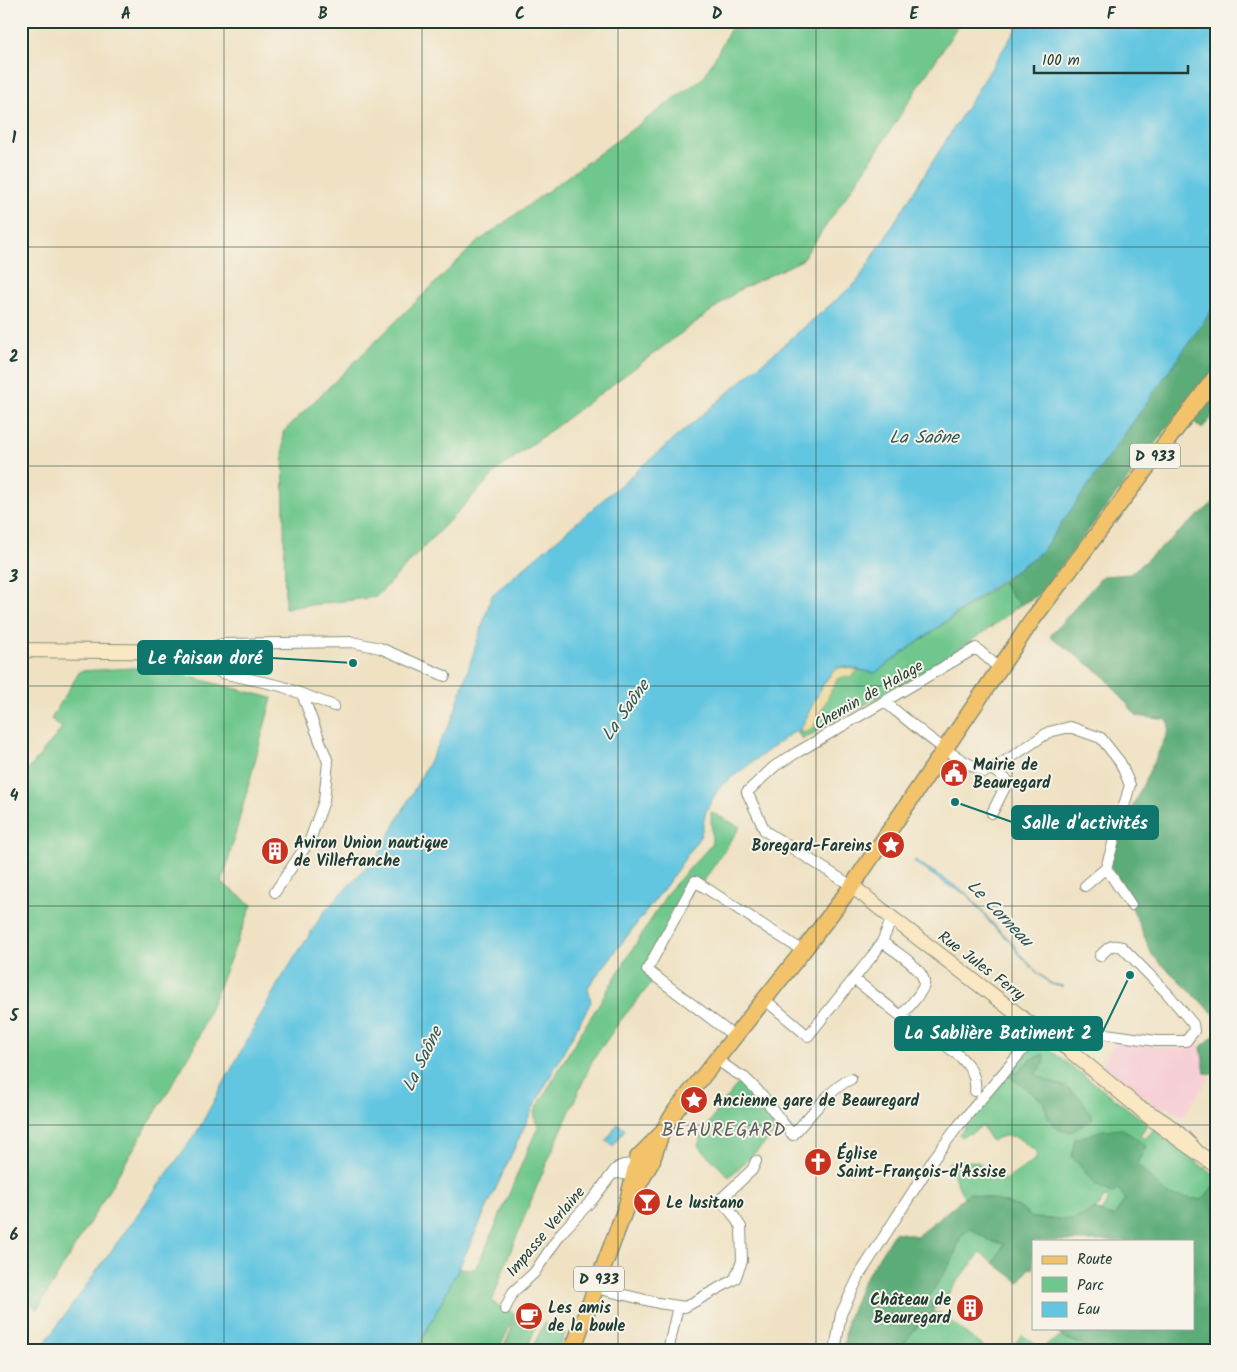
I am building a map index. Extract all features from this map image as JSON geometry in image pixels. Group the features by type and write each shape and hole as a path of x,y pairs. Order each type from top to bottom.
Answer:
{"main road":[{"name":"D 933","path":"572,1351 626,1207 638,1171 638,1156 661,1134 676,1110 716,1058 803,951 852,886 945,750 998,668 1216,376"}],"street":[{"path":"21,650 193,652 222,644 352,642 380,648 445,676"},
{"name":"Chemin de Halage","path":"852,886 765,831 747,792 775,766 976,648 998,668"},
{"path":"193,652 204,664 222,673 281,686 334,706"},
{"path":"275,892 310,840 324,801 328,762 302,694"},
{"path":"886,702 945,750 985,772 1049,732 1070,727 1101,738 1120,762 1130,785 1106,868 1085,886"},
{"path":"992,768 1008,781 992,813"},
{"path":"1106,868 1131,905"},
{"path":"734,1036 647,970 695,881 803,951"},
{"name":"Rue Jules Ferry","path":"852,886 1039,1030 1068,1050 1138,1107 1158,1116 1197,1152 1216,1166"},
{"path":"764,999 808,1036 882,942 892,918"},
{"path":"882,942 918,970 924,978 924,986 901,1016"},
{"path":"1068,1050 1091,1035 1106,1034 1156,1041 1186,1041 1194,1031 1193,1024 1167,993 1122,947 1110,946 1100,956"},
{"path":"854,979 901,1016 960,1056 973,1074 976,1085 975,1091"},
{"path":"835,1351 841,1314 860,1274 947,1141 972,1108 1039,1030"},
{"path":"716,1058 733,1072 748,1080 793,1134 832,1093 844,1082 852,1079"},
{"path":"596,1288 685,1307 735,1279 742,1261 741,1227 720,1200 752,1170 756,1161"},
{"name":"Impasse Verlaine","path":"505,1309 513,1292 534,1273 562,1232 612,1174 620,1166 628,1164 638,1171"},
{"path":"671,1350 678,1306"}],"shaded area":[{"path":"1117,1042 1185,1049 1197,1042 1201,1047 1205,1073 1210,1078 1182,1117 1167,1105 1161,1113 1150,1104 1151,1100 1146,1095 1141,1097 1100,1065"}],"green space":[{"path":"735,21 961,21 866,168 802,260 739,290 499,469 376,597 285,608 283,432 475,244 704,77"},
{"path":"1216,304 1216,411 1202,429 1192,420 1177,415 1039,595 1020,605 1002,582 1042,551"},
{"path":"1216,497 1216,1016 1152,955 1131,905 1109,865 1120,833 1169,730 1168,720 1137,716 1103,675 1050,636 1103,576 1130,574 1213,503"},
{"path":"1002,582 1020,605 995,624 942,660 859,708 803,739 798,734 813,728 837,678 846,676 850,678 858,670 875,673"},
{"path":"151,667 272,698 222,883 252,905 194,1048 37,1310 21,1290 21,779 62,728 51,719 80,671"},
{"path":"711,812 740,827 701,885 696,882 647,969 654,980 620,1021 592,1061 539,1181 492,1302 516,1314 498,1351 416,1351 459,1268 475,1269 538,1127 534,1113 568,1054 668,892 712,844"},
{"path":"1216,1034 1216,1075 1205,1073 1201,1047"},
{"path":"1038,1041 1148,1124 1140,1135 1145,1139 1154,1129 1216,1177 1216,1183 1202,1201 1167,1195 1136,1164 1146,1146 1120,1190 1125,1200 1114,1217 1100,1212 1109,1200 1105,1197 1096,1209 1073,1220 1032,1218 1019,1207 970,1193 964,1198 948,1163 956,1160 978,1162 992,1174 1006,1180 1037,1158 1035,1150 1014,1137 1005,1136 991,1141 982,1126 970,1134 961,1137 959,1134 1008,1075 1043,1101 1049,1119 1085,1102 1066,1087 1047,1081 1035,1074 1044,1054 1029,1061 1018,1074 1013,1069"},
{"path":"1044,1054 1044,1064 1035,1074 1075,1094 1087,1108 1093,1119 1071,1132 1059,1130 1049,1119 1043,1101 1008,1075 1013,1069 1018,1074 1029,1061"},
{"path":"740,1082 780,1129 729,1177 698,1146 709,1123"},
{"path":"1123,1129 1146,1146 1137,1164 1167,1195 1202,1200 1216,1183 1216,1351 1100,1351 1062,1337 1054,1330 1194,1330 1194,1240 1032,1240 1032,1269 1029,1268 1019,1282 994,1263 1004,1244 990,1241 970,1228 960,1238 953,1259 928,1298 935,1313 928,1318 923,1327 919,1325 897,1351 843,1351 847,1321 862,1283 895,1232 917,1236 970,1193 1019,1207 1032,1218 1073,1220 1096,1209 1114,1217 1125,1200 1120,1190 1111,1193 1096,1185 1072,1157 1075,1139 1103,1130"},
{"path":"970,1228 990,1241 1004,1244 994,1263 980,1253 937,1308 934,1308 928,1298 953,1259 960,1238"},
{"path":"939,1312 988,1351 897,1351 919,1324"},
{"path":"517,1317 536,1327 526,1351 502,1351"},
{"path":"544,1323 565,1333 559,1351 531,1351"},
{"path":"1022,1335 1038,1346 1039,1351 1013,1351 1011,1348"},
{"path":"1062,1337 1100,1351 1040,1351 1047,1344"}],"sand":[{"path":"841,667 858,670 850,678 846,676 837,679 813,728 798,734 821,687"}],"water":[{"name":"La Saône","path":"1021,21 1216,21 1216,304 1042,551 875,673 843,667 835,670 817,696 798,734 796,730 720,786 706,811 701,835 668,883 588,987 591,1002 533,1108 459,1268 416,1351 39,1351 197,1132 279,982 324,912 379,854 452,720 492,595 857,282"},
{"path":"915,860 969,895 992,923 1011,941 1038,973 1052,984 1063,986 1050,984 1038,974 1017,952 1011,942 991,924 968,895 949,886 914,862"},
{"path":"618,1124 625,1129 613,1146 606,1141"}],"place":[{"name":"Le faisan doré","path":"353,663"},
{"name":"Mairie de Beauregard","path":"954,773"},
{"name":"Salle d'activités","path":"955,802"},
{"name":"Boregard-Fareins","path":"891,845"},
{"name":"Aviron Union nautique de Villefranche","path":"275,851"},
{"name":"La Sablière Batiment 2","path":"1130,975"},
{"name":"Ancienne gare de Beauregard","path":"694,1100"},
{"name":"Église Saint-François-d'Assise","path":"818,1162"},
{"name":"Le lusitano","path":"647,1202"},
{"name":"Château de Beauregard","path":"970,1308"},
{"name":"Les amis de la boule","path":"529,1316"}],"district":[{"name":"BEAUREGARD","path":"724,1129"}],"water label":[{"name":"Le Corneau","path":"1000,913"}]}
